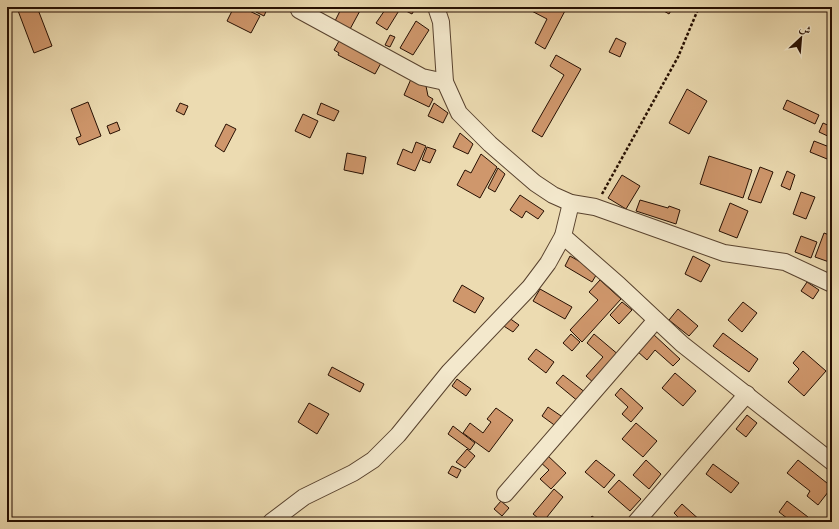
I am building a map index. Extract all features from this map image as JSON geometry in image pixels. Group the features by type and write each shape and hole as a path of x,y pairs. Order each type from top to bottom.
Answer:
{"street":[{"path":"436,7 441,22 444,82 459,113 490,144 535,183 553,195 571,203 595,207 724,253 785,262 832,284"},
{"path":"298,10 422,77 444,82"},
{"path":"271,522 304,497 353,474 372,460 393,440 449,372 530,287 548,263 563,236 571,203"},
{"path":"563,236 682,344 832,462"},
{"path":"505,494 656,320"},
{"path":"636,522 747,394"}],"path":[{"path":"595,207 678,57 699,7"}],"building":[{"path":"37,7 52,46 34,53 17,8"},
{"path":"234,7 241,7 260,16 251,33 227,21"},
{"path":"258,7 268,7 264,16 256,12"},
{"path":"342,7 362,7 349,31 334,23"},
{"path":"387,7 397,7 400,9 387,30 376,23"},
{"path":"402,7 416,7 412,14 402,9"},
{"path":"524,7 542,7 548,10 550,7 567,7 545,49 535,43 547,19"},
{"path":"657,7 673,7 669,14"},
{"path":"416,21 429,30 413,55 400,48"},
{"path":"390,35 395,37 390,47 385,45"},
{"path":"616,38 626,43 620,57 609,52"},
{"path":"339,41 381,63 375,74 338,55 339,53 334,50"},
{"path":"556,55 581,69 542,137 532,131 564,75 550,66"},
{"path":"411,79 426,86 428,96 433,99 429,107 404,95"},
{"path":"687,89 707,101 689,134 669,123"},
{"path":"787,100 819,115 815,124 783,109"},
{"path":"88,102 101,136 79,145 76,138 81,136 71,109"},
{"path":"180,103 188,106 184,115 176,111"},
{"path":"321,103 339,111 334,121 317,114"},
{"path":"434,103 448,113 443,123 428,116"},
{"path":"303,114 318,121 310,138 295,131"},
{"path":"117,122 120,130 110,134 107,126"},
{"path":"823,123 832,127 832,138 819,132"},
{"path":"226,124 236,129 224,152 215,146"},
{"path":"460,133 473,144 468,154 453,147"},
{"path":"814,141 832,148 832,161 810,152"},
{"path":"416,142 426,146 415,171 397,164 403,149 412,153"},
{"path":"427,147 436,150 430,163 422,160"},
{"path":"347,153 366,157 363,174 344,170"},
{"path":"481,154 497,167 480,198 457,185 465,170 471,173"},
{"path":"709,156 752,170 743,198 700,184"},
{"path":"760,167 773,172 761,203 748,199"},
{"path":"498,168 505,174 495,192 488,188"},
{"path":"787,171 795,175 790,190 781,186"},
{"path":"622,175 640,186 626,209 608,198"},
{"path":"801,192 815,197 806,219 793,214"},
{"path":"520,195 544,211 538,219 526,211 522,218 510,210"},
{"path":"640,200 668,208 669,206 680,210 676,224 636,211"},
{"path":"730,203 748,211 737,238 719,231"},
{"path":"824,233 832,236 832,263 815,257"},
{"path":"801,236 817,242 811,258 795,252"},
{"path":"570,256 598,272 592,282 565,266"},
{"path":"693,256 710,265 701,282 685,274"},
{"path":"600,280 621,299 582,342 570,330 598,300 589,292"},
{"path":"807,282 819,290 813,299 801,291"},
{"path":"462,285 484,298 475,313 453,301"},
{"path":"540,289 572,307 565,319 533,301"},
{"path":"622,302 632,310 619,324 610,315"},
{"path":"743,302 757,313 742,332 728,320"},
{"path":"678,309 698,326 689,336 669,320"},
{"path":"505,315 519,325 513,332 499,323"},
{"path":"723,333 758,359 749,372 713,346"},
{"path":"571,334 580,342 572,351 563,343"},
{"path":"594,334 620,356 595,384 586,376 603,357 587,343"},
{"path":"653,334 680,359 673,366 655,350 647,360 637,351"},
{"path":"536,349 554,362 546,373 528,359"},
{"path":"803,351 826,371 804,396 788,382 799,369 793,363"},
{"path":"332,367 364,384 360,392 328,375"},
{"path":"675,373 696,391 683,406 662,388"},
{"path":"563,375 586,393 579,402 556,383"},
{"path":"457,379 471,389 466,396 452,386"},
{"path":"621,388 643,408 631,422 622,414 628,407 615,395"},
{"path":"309,403 329,414 317,434 298,422"},
{"path":"548,407 564,418 557,427 542,416"},
{"path":"496,408 513,420 489,452 463,433 470,423 483,433 491,422 487,419"},
{"path":"747,415 757,423 746,437 736,429"},
{"path":"636,423 657,441 643,457 622,439"},
{"path":"453,426 475,443 470,450 448,434"},
{"path":"467,449 475,456 465,468 456,462"},
{"path":"546,454 566,473 551,489 540,479 549,470 539,461"},
{"path":"596,460 615,475 604,488 585,472"},
{"path":"646,460 661,474 649,489 633,475"},
{"path":"798,460 832,487 818,505 807,496 810,491 787,473"},
{"path":"713,464 739,483 731,493 706,474"},
{"path":"452,466 461,470 457,478 448,473"},
{"path":"619,480 641,499 630,511 608,492"},
{"path":"554,489 563,497 543,522 533,514"},
{"path":"501,501 509,508 502,516 494,509"},
{"path":"787,501 808,517 804,522 792,522 779,512"},
{"path":"682,504 702,522 683,522 674,513"},
{"path":"592,516 600,522 587,522"}]}
